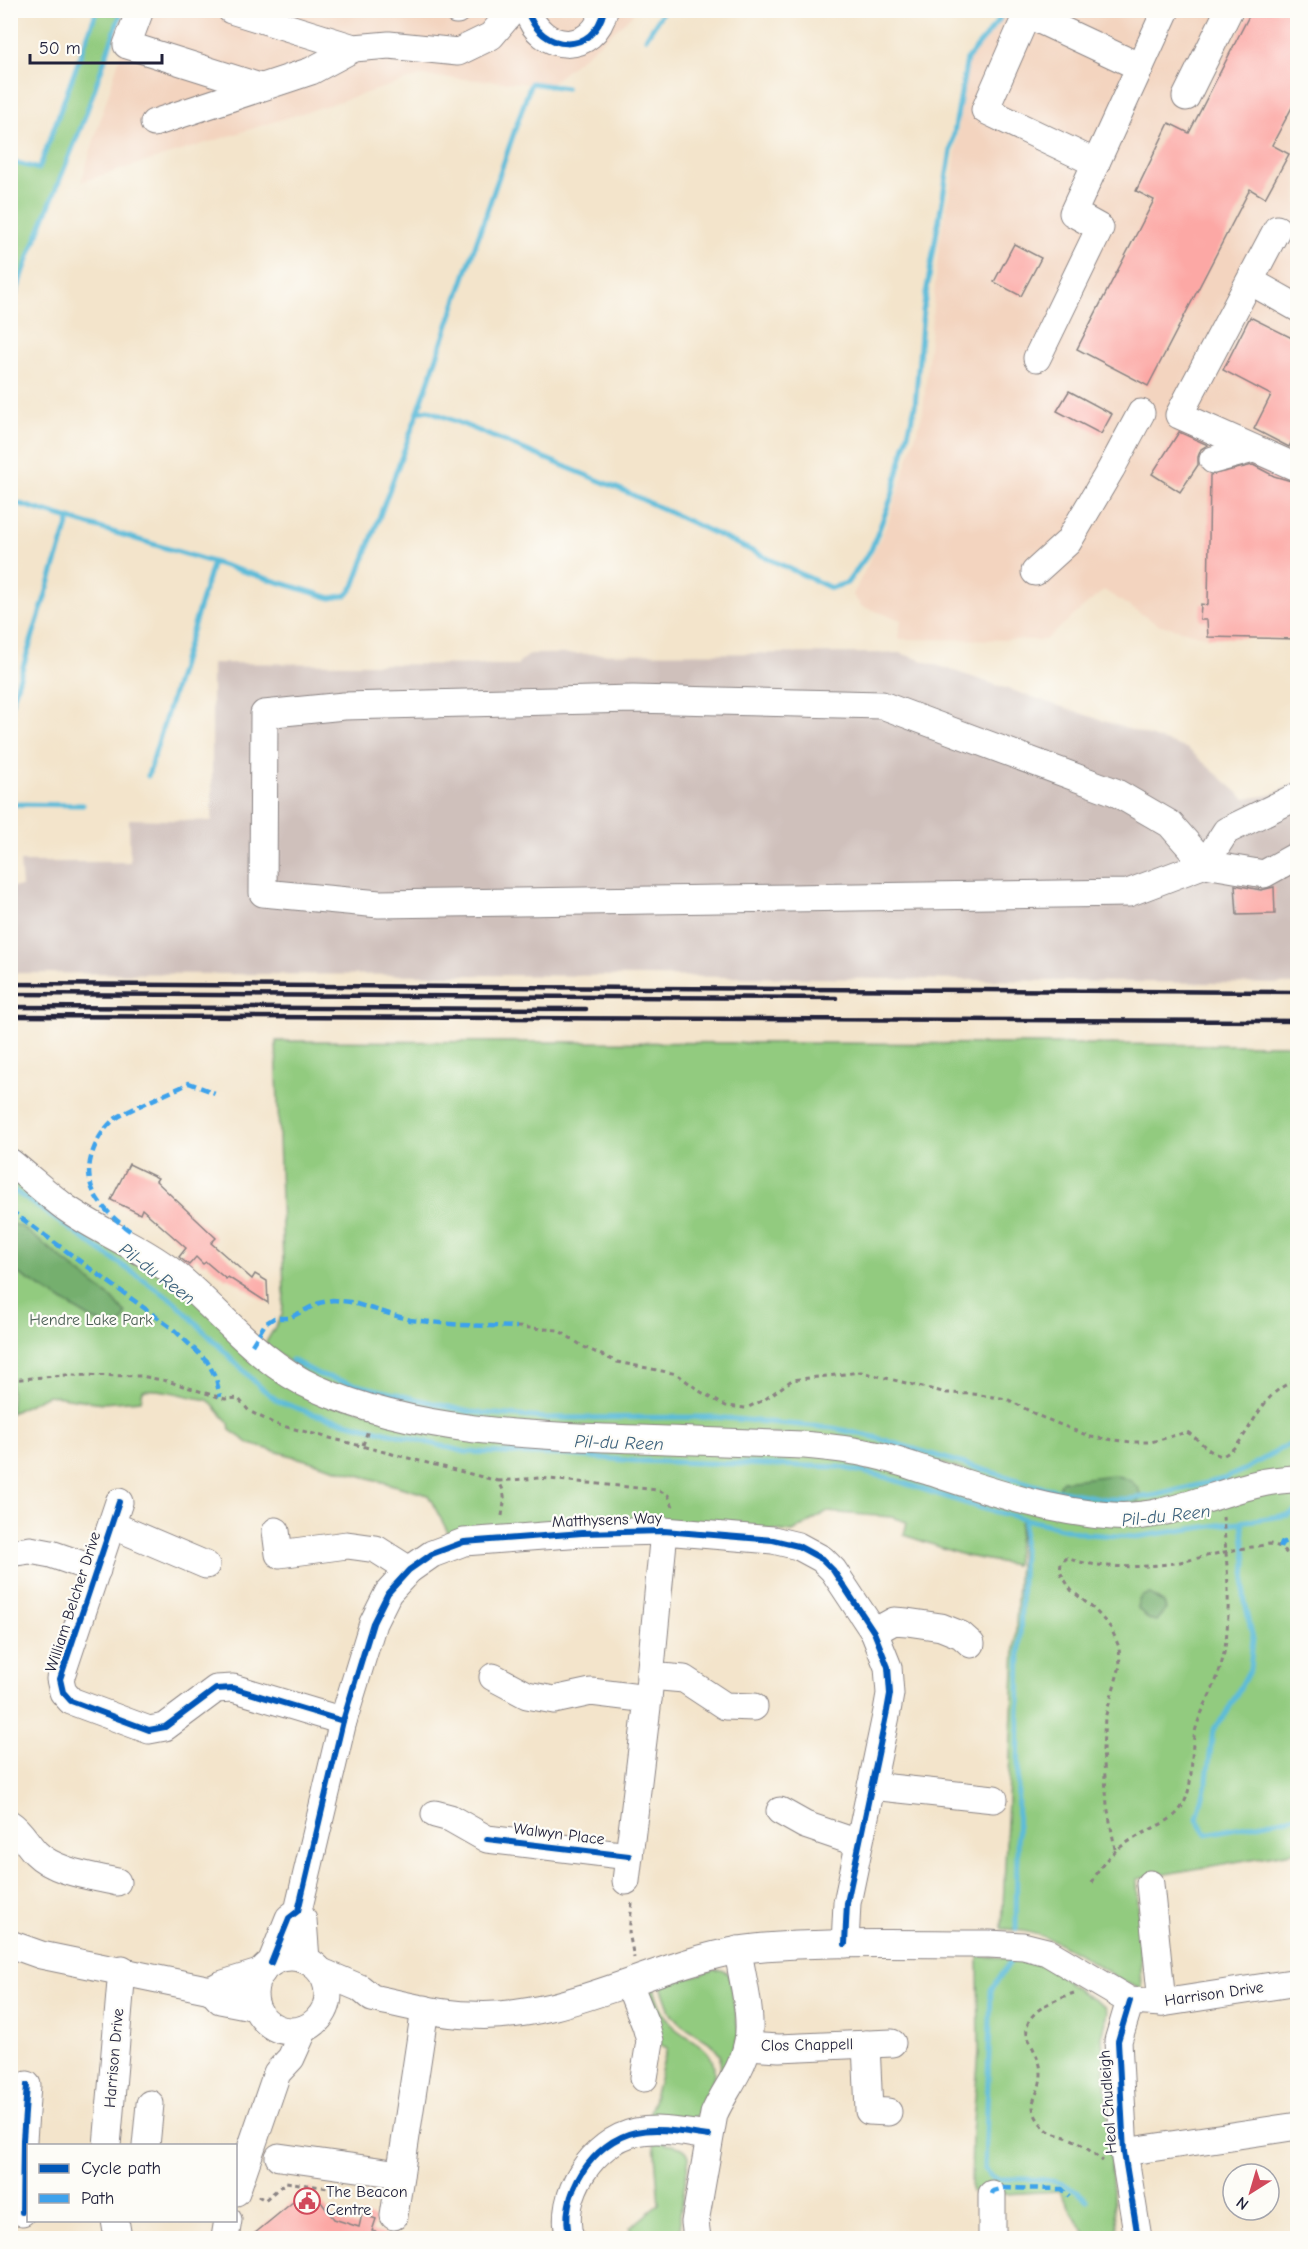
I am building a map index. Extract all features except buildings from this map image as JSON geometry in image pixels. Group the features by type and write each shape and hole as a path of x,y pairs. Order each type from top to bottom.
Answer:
{"street":[{"path":"140,10 128,45 260,87"},
{"path":"231,10 354,48 388,45 458,52 491,36 513,10"},
{"path":"527,10 531,24 544,37 558,43 576,43 588,37 602,23 604,10"},
{"path":"1037,358 1100,228 1073,213 1166,10"},
{"path":"1186,97 1229,10"},
{"path":"1096,163 985,110 1027,14 1140,67"},
{"path":"154,123 311,71 354,48"},
{"path":"1277,230 1179,415 1298,468"},
{"path":"1250,281 1298,308"},
{"path":"1035,572 1068,542 1141,413"},
{"path":"1213,460 1253,449"},
{"path":"1205,864 1170,824 1115,792 882,705 621,699 344,706 264,714 263,894 379,904 1128,893 1205,864 1264,874 1298,855"},
{"path":"1205,864 1226,831 1298,796"},
{"path":"10,1162 67,1208 129,1232 268,1360 295,1378 338,1398 436,1423 484,1431 573,1437 838,1448 871,1454 1040,1504 1114,1517 1173,1510 1257,1484 1298,1479"},
{"name":"William Belcher Drive","path":"206,1565 156,1542 116,1513 60,1679 63,1692 70,1701 149,1730 165,1727 216,1689 233,1688 343,1721"},
{"path":"276,1531 279,1554 347,1545 357,1546 376,1549 409,1570"},
{"path":"628,1868 669,1531"},
{"name":"Matthysens Way","path":"277,2073 262,2014 254,1996 256,1983 289,1918 298,1911 343,1721 373,1623 388,1593 409,1570 432,1554 464,1542 582,1533 669,1531 773,1540 808,1550 833,1570 874,1632 888,1667 890,1680 890,1694 847,1903 845,1944"},
{"path":"10,1553 30,1550 51,1554 96,1570"},
{"path":"874,1632 894,1621 907,1622 941,1627 961,1635 970,1644"},
{"path":"503,1689 554,1700 591,1692 649,1687 684,1679 724,1706 754,1707"},
{"path":"871,1786 994,1799"},
{"path":"780,1811 805,1825 858,1844"},
{"name":"Walwyn Place","path":"435,1814 450,1818 501,1848 628,1868"},
{"path":"10,1824 22,1834 37,1854 62,1868 117,1882"},
{"path":"1150,1884 1162,2003"},
{"name":"Matthysens Way","path":"298,1911 303,1920 314,1966 327,1984 326,2010"},
{"path":"10,1944 41,1955 211,1990 220,2001 262,2014 285,2031 304,2029 318,2020 326,2010 360,2003 372,1998"},
{"path":"211,1990 283,1958 301,1958 360,1988 372,1998 471,2016 517,2013 556,2005 690,1962 738,1950 774,1945 989,1944 1023,1946 1047,1952 1130,2001"},
{"path":"697,2238 694,2222 714,2114 731,2086 747,2046 748,2019 738,1950"},
{"name":"Harrison Drive","path":"107,2144 122,1970"},
{"path":"635,1981 650,2041 644,2078"},
{"name":"Harrison Drive","path":"1130,2001 1162,2003 1298,1982"},
{"name":"Heol Chudleigh","path":"1130,2001 1118,2041 1116,2158 1138,2238"},
{"path":"394,2216 425,2009"},
{"path":"243,2192 277,2073 291,2058 304,2029"},
{"name":"Clos Chappell","path":"747,2046 779,2048 879,2043 869,2110 888,2112"},
{"path":"21,2212 18,2114 27,2085"},
{"path":"146,2144 150,2104"},
{"path":"1116,2158 1298,2126"},
{"path":"570,2238 567,2230 567,2214 571,2196 578,2180 604,2148 620,2137 645,2130 709,2136"},
{"path":"279,2157 400,2174"},
{"path":"992,2194 992,2238"},
{"path":"115,2222 118,2238"},
{"path":"225,2238 228,2222"}],"path":[{"path":"517,1327 558,1330 584,1347 617,1362 677,1374 701,1392 726,1406 746,1408 764,1400 792,1380 861,1372 947,1393 1007,1399 1039,1416 1091,1437 1151,1442 1187,1432 1198,1438 1211,1453 1222,1456 1232,1452 1256,1415 1277,1389 1298,1380"},
{"path":"10,1380 66,1375 141,1376 167,1381 225,1399 238,1398 249,1411 274,1424 498,1481 539,1478 658,1490 668,1495 674,1508 669,1531"},
{"path":"363,1445 366,1439"},
{"path":"498,1481 505,1496 499,1539"},
{"path":"1092,1883 1099,1869 1115,1849 1166,1821 1178,1813 1183,1804 1188,1787 1195,1731 1220,1672 1226,1648 1228,1626 1226,1550 1222,1514"},
{"path":"1115,1849 1107,1806 1103,1749 1105,1718 1120,1666 1119,1647 1111,1628 1095,1610 1071,1590 1060,1572 1061,1563 1067,1558 1080,1563 1124,1567 1182,1561 1226,1550 1271,1544 1290,1556 1298,1567"},
{"path":"628,1868 637,1882 630,1907 629,1932 635,1981"},
{"path":"1078,1986 1074,1993 1047,2004 1033,2014 1028,2023 1027,2037 1041,2070 1041,2084 1032,2103 1032,2110 1046,2130 1054,2135 1076,2141 1116,2158"},
{"path":"243,2192 265,2200 286,2182 365,2193"}],"shaded area":[{"path":"134,11 635,11 625,22 549,85 421,76 81,182"},
{"path":"1002,11 1297,11 1297,639 1208,637 1157,624 1104,590 1045,640 898,639 901,620 861,606 853,595 888,522 923,412 939,244 953,176 966,63 997,26"},
{"path":"900,653 1188,749 1245,799 1270,795 1297,782 1297,984 647,976 11,973 11,887 22,887 20,862 130,862 129,819 212,821 212,663 517,665 530,654"}],"green space":[{"path":"97,11 122,11 83,122 31,251 11,310 11,161 40,169"},
{"name":"Hendre Lake Park","path":"276,1041 1297,1045 1297,1851 1137,1879 1142,1989 1127,1984 1056,1942 1031,1933 1002,1929 1021,1518 1015,1565 966,1556 904,1535 907,1522 891,1517 826,1512 793,1532 690,1522 639,1520 482,1527 456,1530 449,1534 428,1495 250,1444 230,1430 229,1423 208,1400 168,1391 151,1390 143,1390 141,1400 102,1403 48,1395 11,1413 11,1154 64,1198 115,1229 109,1238 182,1287 272,1370 306,1390 356,1409 485,1436 814,1450 867,1457 1022,1503 1022,1488 933,1461 855,1441 760,1433 592,1431 506,1426 445,1419 373,1403 318,1383 265,1344 282,1315 284,1294"},
{"path":"10,1223 22,1227 115,1301 126,1314 123,1322 112,1328 90,1318 11,1269"},
{"path":"1113,1475 1135,1484 1141,1497 1135,1508 1066,1501 1060,1494 1059,1485 1063,1481"},
{"path":"1150,1594 1164,1603 1166,1609 1156,1621 1148,1619 1137,1607 1144,1595"},
{"path":"978,1956 1026,1959 1041,1963 1105,2007 1108,2013 1102,2037 1114,2207 1119,2238 1088,2238 1059,2191 1005,2194 971,2192 972,2132 979,2052"},
{"path":"714,1970 722,1970 729,1974 739,2034 721,2085 720,2054 712,2044 682,2025 671,2014 661,1986"},
{"path":"654,1988 668,2020 676,2029 707,2051 713,2064 712,2082 702,2099 697,2116 691,2119 672,2115 671,2119 649,2117 667,2048 660,2045 639,1994"},
{"path":"654,2141 680,2147 688,2153 680,2216 681,2238 636,2238 630,2228 659,2204"}],"waterway":[{"path":"10,161 39,169 97,10"},
{"path":"10,310 83,122 122,10"},
{"path":"646,38 664,10"},
{"path":"10,501 331,598 347,595 354,586 418,412 428,410 622,490 831,588 847,583 871,550 892,496 915,406 923,311 967,59 999,20 1001,10"},
{"path":"418,412 531,83 566,88"},
{"path":"10,708 70,518"},
{"path":"148,776 213,562"},
{"path":"10,804 83,805"},
{"name":"Pil-du Reen","path":"10,1188 174,1301 259,1386 278,1401 313,1414 466,1452 566,1455 636,1461 839,1467 885,1477 984,1509 1086,1534 1135,1537 1289,1515 1298,1510"},
{"path":"292,1360 318,1374 470,1412 545,1418 713,1417 833,1428 874,1437 1041,1487 1105,1499 1130,1499 1157,1495 1223,1479 1246,1469 1298,1439"},
{"path":"1016,1929 1024,1519"},
{"path":"1242,1522 1246,1562 1244,1597 1253,1639 1250,1669 1226,1714 1213,1730 1207,1780 1197,1819 1206,1834 1298,1816"},
{"path":"1010,1962 991,1990 985,2169 992,2177 999,2179 1035,2179 1057,2182 1087,2200"}],"railway":[{"path":"10,984 1298,992"},
{"path":"10,994 836,998"},
{"path":"10,1007 586,1009"},
{"path":"10,1016 1298,1021"}],"marked path":[{"path":"130,1231 109,1214 91,1184 90,1160 99,1138 107,1126 118,1117 189,1083 215,1093"},
{"path":"10,1210 173,1329 207,1361 216,1378 220,1397"},
{"path":"252,1345 265,1324 274,1318 289,1318 319,1303 333,1300 350,1302 410,1320 517,1327"},
{"path":"1280,1548 1282,1543 1298,1537"},
{"path":"992,2194 993,2191 1003,2188 1062,2189 1069,2196"}],"cycle path":[{"path":"527,10 534,24 544,35 555,41 567,43 579,41 590,35 598,25 604,10"},
{"path":"119,1502 60,1679 63,1692 71,1701 149,1730 165,1727 216,1689 233,1688 343,1721"},
{"path":"271,1963 289,1918 298,1911 343,1721 373,1623 388,1593 409,1570 432,1554 464,1542 582,1533 664,1531 773,1540 798,1546 822,1559 833,1570 874,1632 888,1667 890,1694 847,1903 845,1944"},
{"path":"487,1839 629,1856"},
{"path":"1130,2001 1118,2041 1124,2152 1138,2238"},
{"path":"22,2212 23,2140 27,2085"},
{"path":"570,2238 567,2222 574,2188 593,2158 606,2146 620,2137 654,2130 709,2136"}],"place":[{"name":"The Beacon Centre","path":"307,2201"}]}
